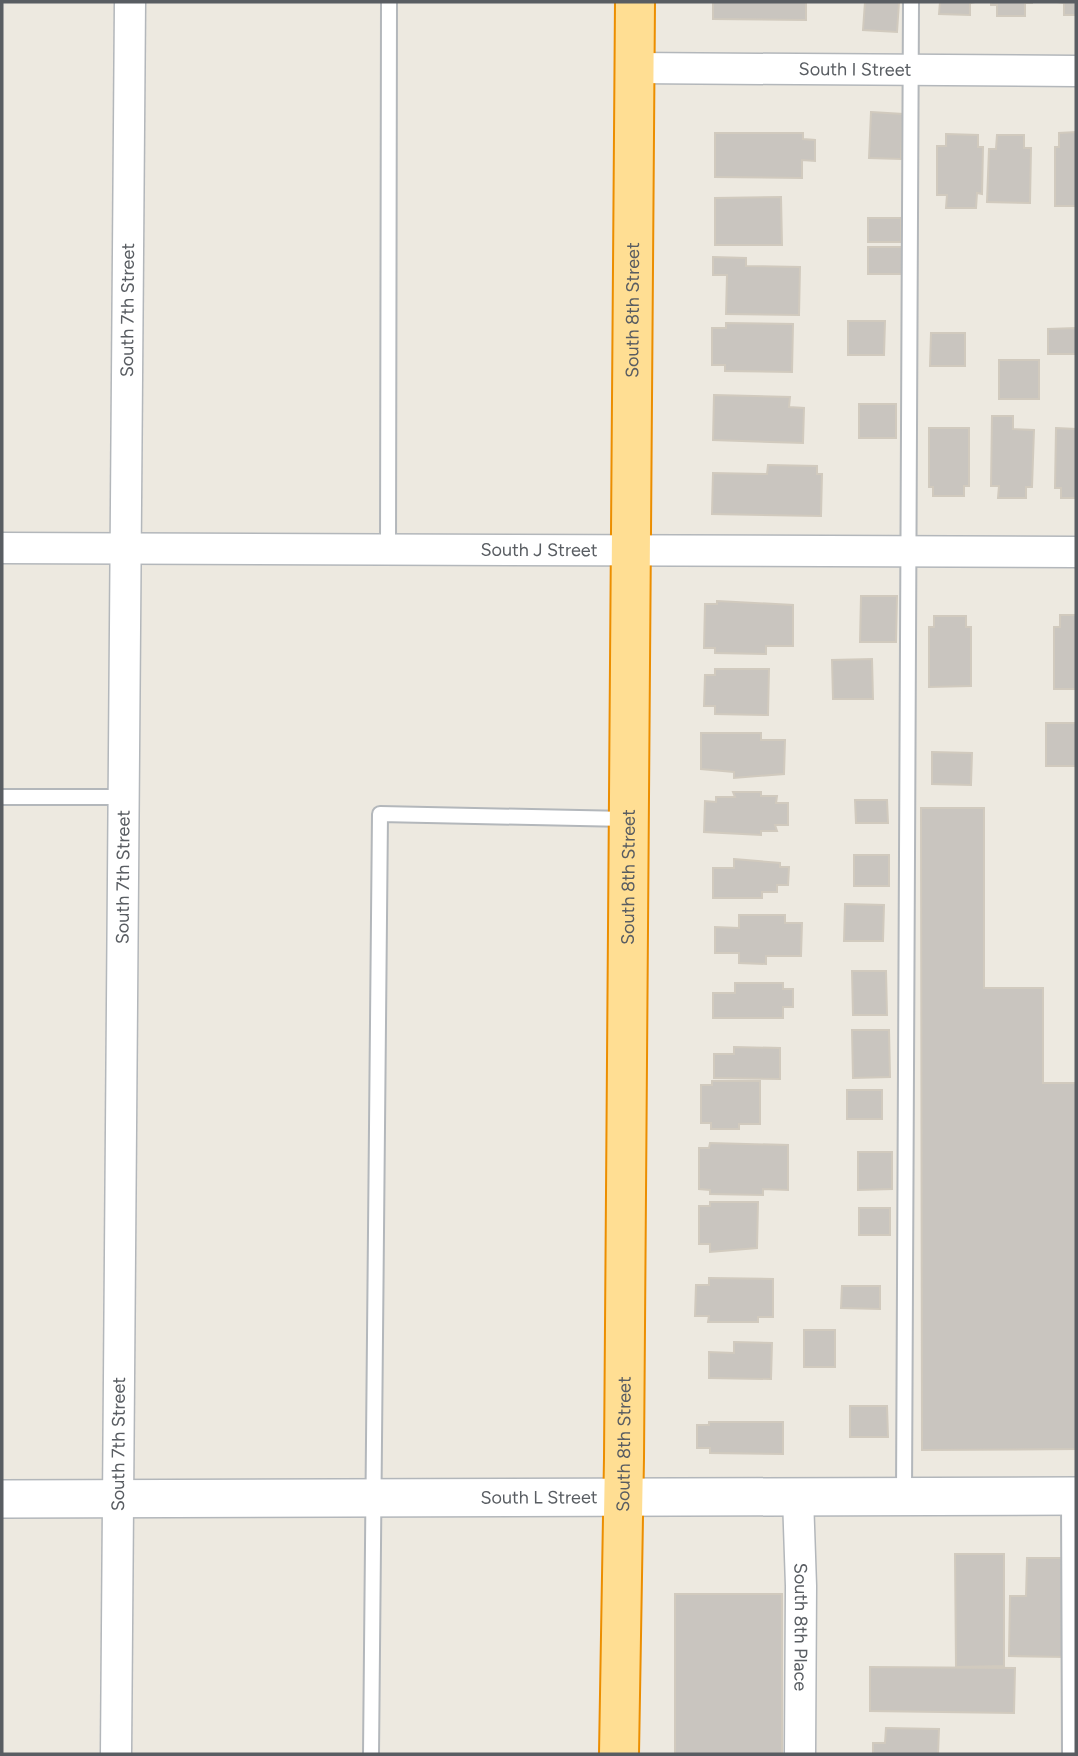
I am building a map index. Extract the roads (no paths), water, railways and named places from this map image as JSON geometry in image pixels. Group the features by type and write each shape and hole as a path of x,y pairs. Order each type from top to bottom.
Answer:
{"highway":[{"name":"South 8th Street","path":"619,1754 624,1497 635,2"}],"street":[{"name":"South 7th Street","path":"116,1754 130,2"},
{"name":"South I Street","path":"635,68 1076,71"},
{"name":"South J Street","path":"2,548 1076,552"},
{"name":"South L Street","path":"2,1499 1073,1496"},
{"name":"South 8th Place","path":"798,1497 801,1586 800,1754"}],"lane":[{"path":"388,550 389,2"},
{"path":"904,1497 906,552 911,2"},
{"path":"2,797 123,797"},
{"path":"371,1754 380,814 629,819"},
{"path":"1070,1754 1073,1496"}]}
